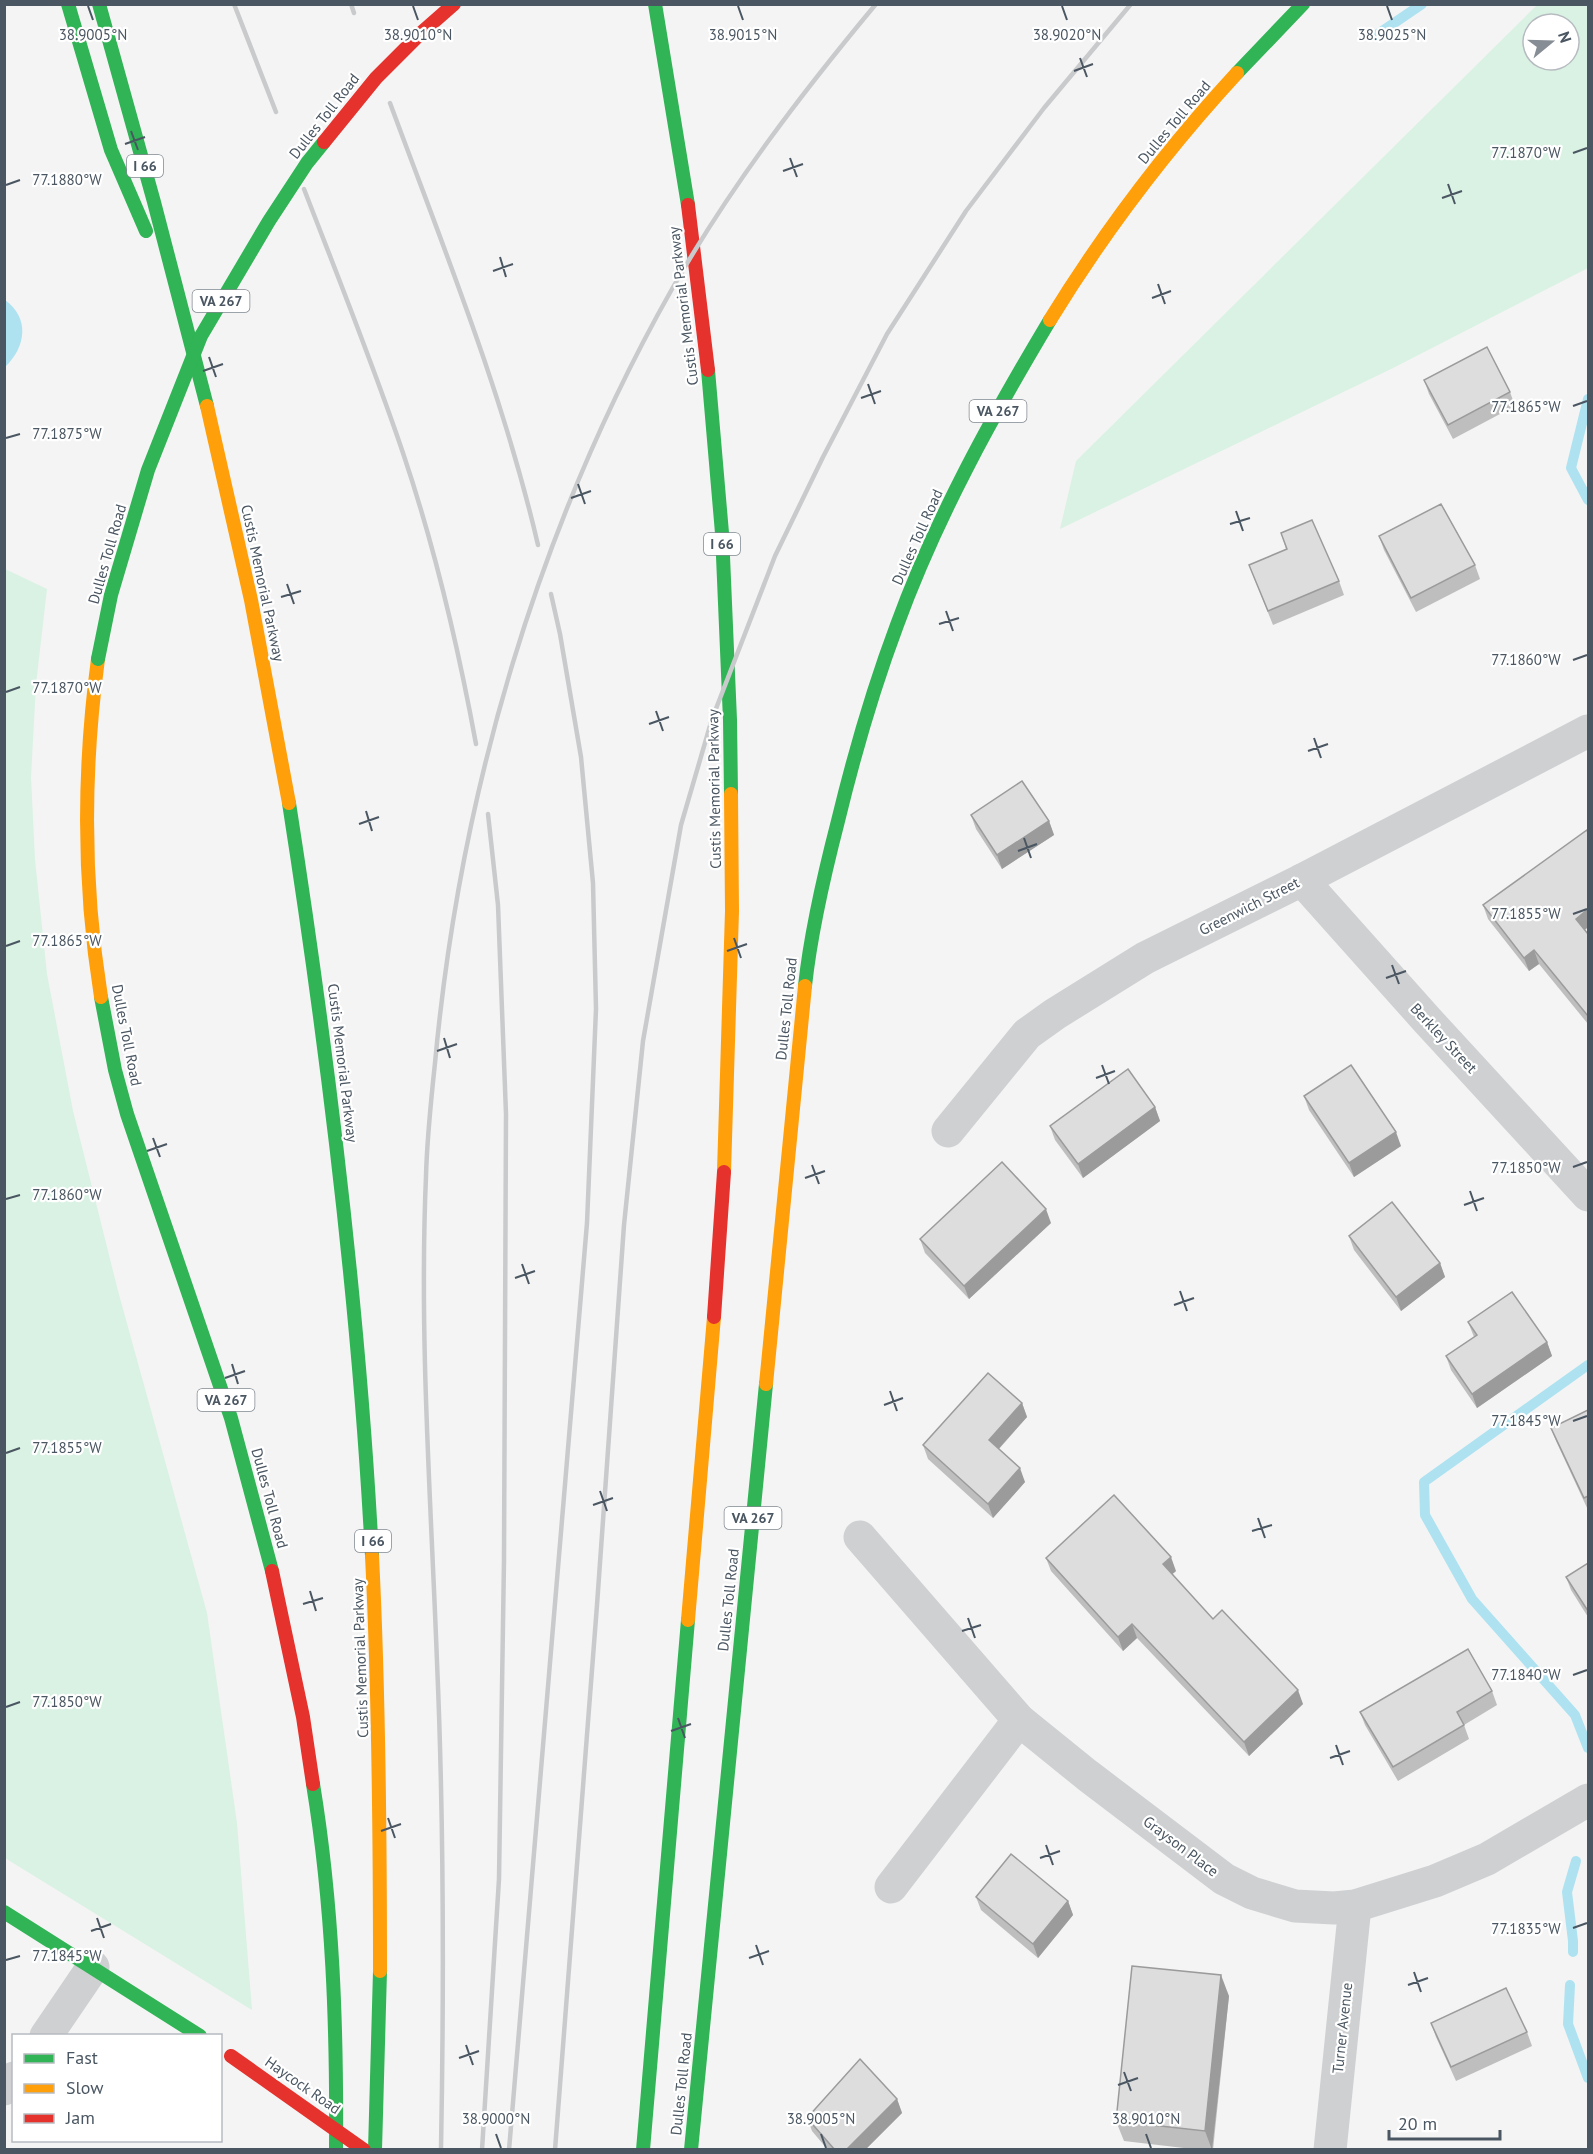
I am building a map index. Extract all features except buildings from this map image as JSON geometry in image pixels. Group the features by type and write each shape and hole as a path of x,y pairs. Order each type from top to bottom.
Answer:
{"main road":[{"path":"69,4 111,150 189,328"},
{"name":"Custis Memorial Parkway","path":"99,4 157,206 189,328 238,540 289,799 310,936 348,1235 364,1422 377,1637 381,1895 375,2150"},
{"name":"Dulles Toll Road","path":"336,2150 338,2080 331,1925 315,1792 292,1657 262,1528 226,1401 156,1203 126,1111 114,1061 100,985 90,896 87,818 88,747 98,659 111,595 148,470 201,336 269,221 307,163 376,78 454,4"},
{"name":"Custis Memorial Parkway","path":"643,2150 721,1240 728,1087 732,911 730,720 721,521 705,336 682,162 655,4"},
{"name":"Dulles Toll Road","path":"691,2150 808,957 837,821 855,753 898,622 952,497 1048,325 1141,187 1208,104 1303,4"},
{"path":"4,1912 93,1966 197,2034"},
{"name":"Haycock Road","path":"226,2052 293,2097 364,2150"}],"street":[{"name":"Greenwich Street","path":"948,1131 1027,1034 1145,958 1302,880 1588,730"},
{"name":"Berkley Street","path":"1302,880 1588,1195"},
{"name":"Grayson Place","path":"860,1537 1019,1720 1224,1879 1252,1893 1295,1906 1334,1908 1355,1906 1435,1881 1487,1859 1588,1800"},
{"path":"891,1887 1019,1720"},
{"name":"Turner Avenue","path":"1330,2150 1355,1906"},
{"path":"47,2034 93,1966"}],"green space":[{"path":"1537,5 1588,5 1588,268 1393,368 1060,529 1076,461 1521,21 1521,72 1581,72 1581,12 1530,12"},
{"path":"5,569 47,589 36,684 31,777 35,860 47,974 73,1111 118,1291 207,1613 237,1823 252,2010 5,1858"}],"water":[{"path":"5,300 18,315 22,324 22,333 17,351 5,367"}],"waterway":[{"path":"1375,36 1422,4"},
{"path":"1588,399 1571,468 1588,500"},
{"path":"1588,1365 1424,1482 1425,1515 1472,1599 1575,1715 1588,1748"},
{"path":"1573,1952 1567,1892 1576,1861"},
{"path":"1570,1985 1568,2024 1588,2078"}],"railway":[{"path":"234,4 276,112"},
{"path":"351,4 354,13"},
{"path":"441,2149 442,1845 425,1358 424,1237 427,1148 434,1077 447,962 464,861 486,762 513,664 545,567 582,472 624,379 694,251 742,178 794,107 876,4"},
{"path":"555,2150 624,1225 643,1041 681,825 712,719 775,556 887,334 966,211 1044,108 1131,4"},
{"path":"390,103 490,377 508,433 538,545"},
{"path":"304,189 380,387 415,489 445,597 476,744"},
{"path":"509,2150 587,1223 596,1009 593,883 581,757 551,594"},
{"path":"482,2150 499,1879 504,1560 506,1114 498,905 488,814"}],"traffic: fast":[{"path":"68,4 111,150 146,231"},
{"path":"99,4 207,406"},
{"path":"655,4 688,205"},
{"path":"1237,73 1303,4"},
{"path":"98,659 111,595 148,470 201,336 269,221 307,163 324,142"},
{"path":"805,986 818,903 844,796 888,649 912,585 947,507 1007,394 1050,320"},
{"path":"708,370 722,533 731,794"},
{"path":"289,803 317,991 340,1178 359,1367 372,1556"},
{"path":"101,997 115,1070 127,1114 231,1418 272,1571"},
{"path":"691,2150 766,1384"},
{"path":"643,2150 688,1620"},
{"path":"313,1784 325,1876 332,1967 336,2058 336,2150"},
{"path":"4,1912 197,2034"},
{"path":"375,2150 380,1971"}],"traffic: slow":[{"path":"1050,320 1114,223 1161,161 1237,73"},
{"path":"207,406 251,600 289,803"},
{"path":"98,659 90,743 87,828 91,913 101,997"},
{"path":"724,1172 732,911 731,794"},
{"path":"766,1384 805,986"},
{"path":"688,1620 714,1317"},
{"path":"372,1556 379,1763 380,1971"}],"traffic: jam":[{"path":"324,142 376,78 454,4"},
{"path":"688,205 708,370"},
{"path":"714,1317 724,1172"},
{"path":"272,1571 303,1717 313,1784"},
{"path":"231,2056 364,2150"}]}
